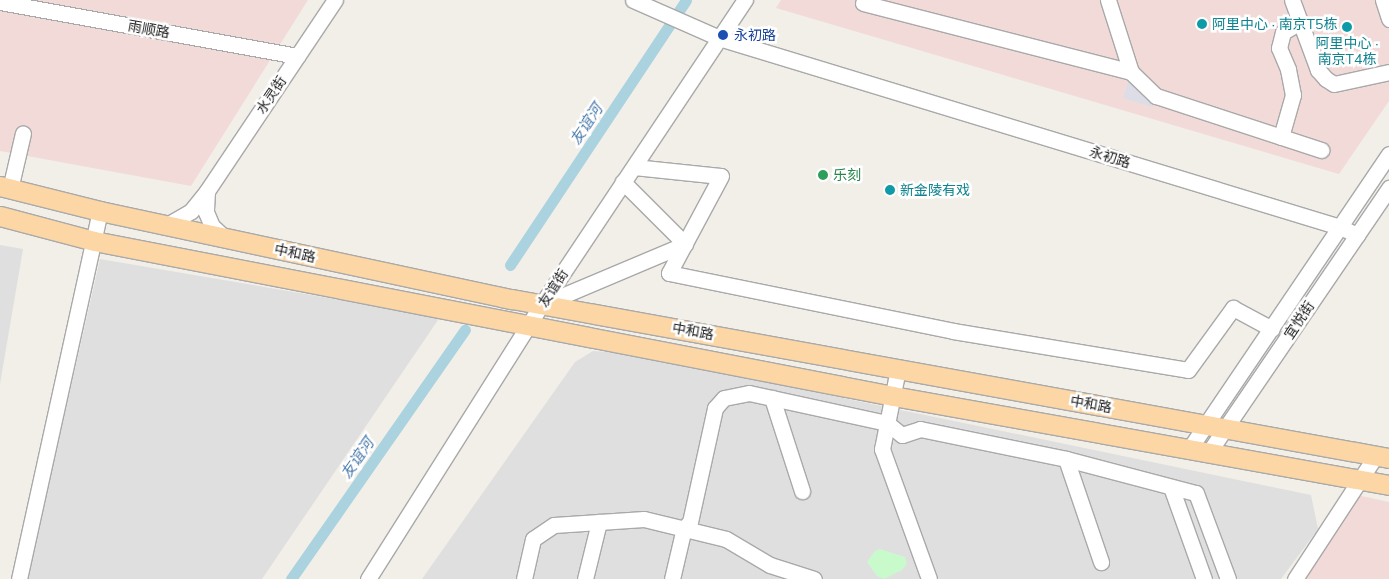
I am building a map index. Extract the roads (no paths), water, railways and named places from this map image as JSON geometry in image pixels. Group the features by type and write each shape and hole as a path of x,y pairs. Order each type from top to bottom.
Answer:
{"main road":[{"name":"中和路","path":"5,188 100,211 542,304 1383,457"},
{"name":"中和路","path":"0,216 94,241 530,324 893,396 1360,478 1389,485"}],"street":[{"name":"水灵街","path":"167,225 191,211 208,191 335,0"},
{"name":"永初路","path":"633,0 719,38 1340,227 1357,235"},
{"name":"友谊街","path":"368,579 542,304 745,0"},
{"path":"1108,0 1131,72 1156,96 1321,150"},
{"path":"1292,0 1318,70 1334,84 1389,72"},
{"path":"1383,0 1389,19"},
{"name":"雨顺路","path":"2,1 297,56"},
{"path":"863,3 1131,72"},
{"path":"1281,137 1293,95 1288,69 1278,48 1283,32 1300,22"},
{"path":"5,188 23,133"},
{"path":"1190,448 1216,426 1272,329 1389,154"},
{"path":"634,167 721,176 669,273 953,330 1188,370 1233,308 1272,329"},
{"path":"542,304 685,244 624,182"},
{"name":"宜悦街","path":"1209,452 1216,426 1357,235 1389,188"},
{"path":"208,191 206,212 212,226 225,238"},
{"path":"20,578 100,211"},
{"path":"898,369 882,449 929,579"},
{"path":"672,579 684,528 690,522 715,408 724,398 736,393 772,398 902,436 920,429 1066,459 1196,493 1228,579"},
{"path":"772,398 802,491"},
{"path":"886,430 940,579"},
{"path":"1295,579 1360,478 1383,457"},
{"path":"1066,459 1101,562"},
{"path":"1171,487 1204,579"},
{"path":"524,579 533,539 554,525 644,520 726,539 768,572 814,579"},
{"path":"585,579 599,522"}],"waterway":[{"name":"友谊河","path":"510,265 686,0"},
{"name":"友谊河","path":"291,579 465,330"}],"place":[{"name":"阿里中心 · 南京T5栋","path":"1202,24"},
{"name":"阿里中心 · 南京T4栋","path":"1347,27"},
{"name":"永初路","path":"723,35"},
{"name":"乐刻","path":"823,175"},
{"name":"新金陵有戏","path":"890,190"}]}
